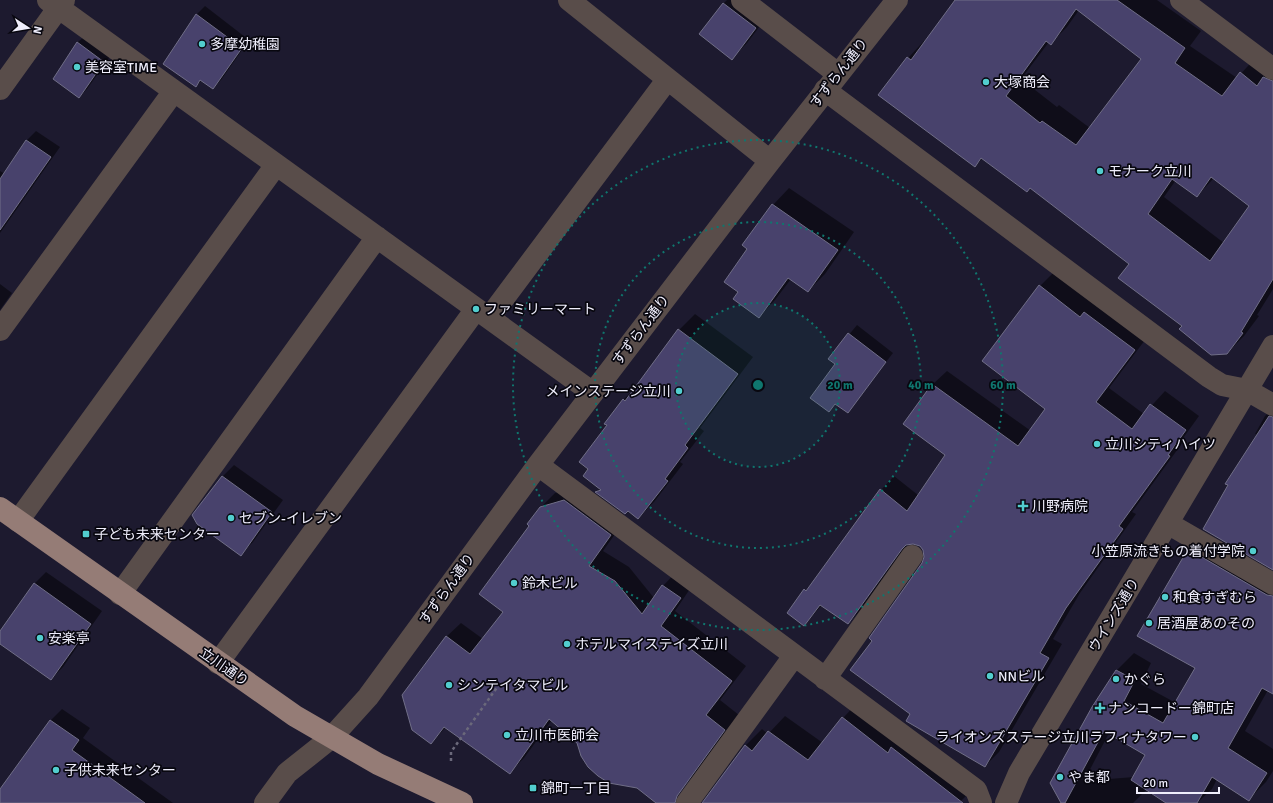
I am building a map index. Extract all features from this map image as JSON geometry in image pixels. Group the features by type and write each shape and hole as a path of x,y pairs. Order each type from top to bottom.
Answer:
{"main road":[{"name":"立川通り","path":"0,508 295,716 378,764 462,803"}],"street":[{"path":"569,0 770,161"},
{"path":"742,0 832,82 1209,377 1222,385 1247,390 1273,405"},
{"name":"すずらん通り","path":"265,803 287,773 331,738 368,697 538,465 770,161 897,0"},
{"path":"1181,0 1273,69"},
{"path":"0,89 57,3 174,91 593,393"},
{"path":"218,663 482,313 667,80"},
{"path":"0,330 174,91"},
{"path":"18,521 276,165"},
{"path":"120,594 377,237"},
{"name":"ウインズ通り","path":"1006,803 1019,773 1169,524 1273,346"},
{"path":"538,465 976,790 981,803"},
{"path":"1169,524 1273,584"},
{"path":"825,679 912,556"},
{"path":"688,803 794,656"}],"path":[{"path":"451,761 451,752 498,686"}],"building":[{"path":"955,0 1117,0 1185,48 1175,63 1222,96 1240,72 1257,86 1263,77 1273,81 1273,279 1241,332 1243,333 1227,354 1211,355 1179,329 1182,326 1118,278 1129,264 1030,188 1027,192 981,158 975,167 878,95 907,57 911,60","holes":["1076,9 1141,59 1076,145 1042,121 1040,123 1006,96 1046,41 1051,45","1211,177 1249,206 1210,261 1148,214 1172,179 1197,197"]},
{"path":"723,3 756,28 732,60 699,34"},
{"path":"196,14 242,48 213,89 200,80 196,87 163,64"},
{"path":"77,42 104,62 79,98 53,79"},
{"path":"26,140 51,157 0,230 0,179"},
{"path":"772,204 838,250 808,292 788,278 759,318 733,299 738,292 724,282 747,249 742,245"},
{"path":"1039,285 1080,317 1084,312 1135,350 1096,402 1132,429 1150,404 1186,430 1168,455 1170,456 1119,526 1123,529 1066,608 1040,653 1049,658 985,767 906,721 910,714 850,670 872,641 869,638 922,563 924,557 923,550 920,546 913,544 906,545 902,549 848,624 820,605 804,626 787,613 804,589 806,591 880,489 907,511 945,455 903,424 932,384 1018,446 1045,409 982,361"},
{"path":"678,329 738,374 685,445 688,448 665,479 668,481 638,519 628,511 625,514 595,492 601,490 583,476 588,469 579,462 607,425 604,424 623,399 625,401"},
{"path":"848,333 886,362 848,413 835,404 829,412 810,398 835,364 828,359"},
{"path":"1269,416 1273,417 1273,570 1203,529 1228,485 1225,484"},
{"name":"セブン-イレブン","path":"222,476 272,512 241,556 197,524 192,515"},
{"path":"564,500 611,535 589,566 615,581 642,614 662,585 681,598 661,626 732,681 706,715 725,730 677,796 675,803 656,803 637,788 609,783 598,776 588,767 581,756 577,743 549,719 510,774 444,727 431,744 412,730 402,695 446,636 470,654 503,612 479,594 529,526 527,524 540,507"},
{"path":"1188,549 1267,595 1273,596 1273,694 1262,688 1228,748 1267,773 1249,801 1212,777 1197,803 1166,803 1131,780 1145,755 1104,731 1065,803 1061,803 1050,783 1092,707 1116,670 1135,680 1124,701 1163,723 1195,668 1137,636"},
{"name":"安楽亭","path":"34,583 91,624 51,680 0,644 0,631"},
{"path":"842,717 888,753 891,747 963,803 702,803 745,745 752,751 768,731 808,760"},
{"name":"子供未来センター","path":"50,720 79,740 72,750 145,803 0,803 0,789"}],"place":[{"name":"多摩幼稚園","path":"202,44"},
{"name":"美容室TIME","path":"77,67"},
{"name":"大塚商会","path":"986,82"},
{"name":"モナーク立川","path":"1100,171"},
{"name":"ファミリーマート","path":"476,309"},
{"name":"メインステージ立川","path":"679,391"},
{"name":"立川シティハイツ","path":"1097,444"},
{"name":"川野病院","path":"1023,506"},
{"name":"セブン-イレブン","path":"231,518"},
{"name":"子ども未来センター","path":"86,534"},
{"name":"小笠原流きもの着付学院","path":"1253,551"},
{"name":"鈴木ビル","path":"514,583"},
{"name":"和食すぎむら","path":"1165,597"},
{"name":"居酒屋あのその","path":"1149,623"},
{"name":"安楽亭","path":"40,638"},
{"name":"ホテルマイステイズ立川","path":"567,644"},
{"name":"NNビル","path":"990,676"},
{"name":"かぐら","path":"1116,679"},
{"name":"シンテイタマビル","path":"449,685"},
{"name":"ナンコードー錦町店","path":"1100,708"},
{"name":"立川市医師会","path":"507,735"},
{"name":"ライオンズステージ立川ラフィナタワー","path":"1195,737"},
{"name":"子供未来センター","path":"56,770"},
{"name":"やま都","path":"1060,777"},
{"name":"錦町一丁目","path":"533,788"}]}
